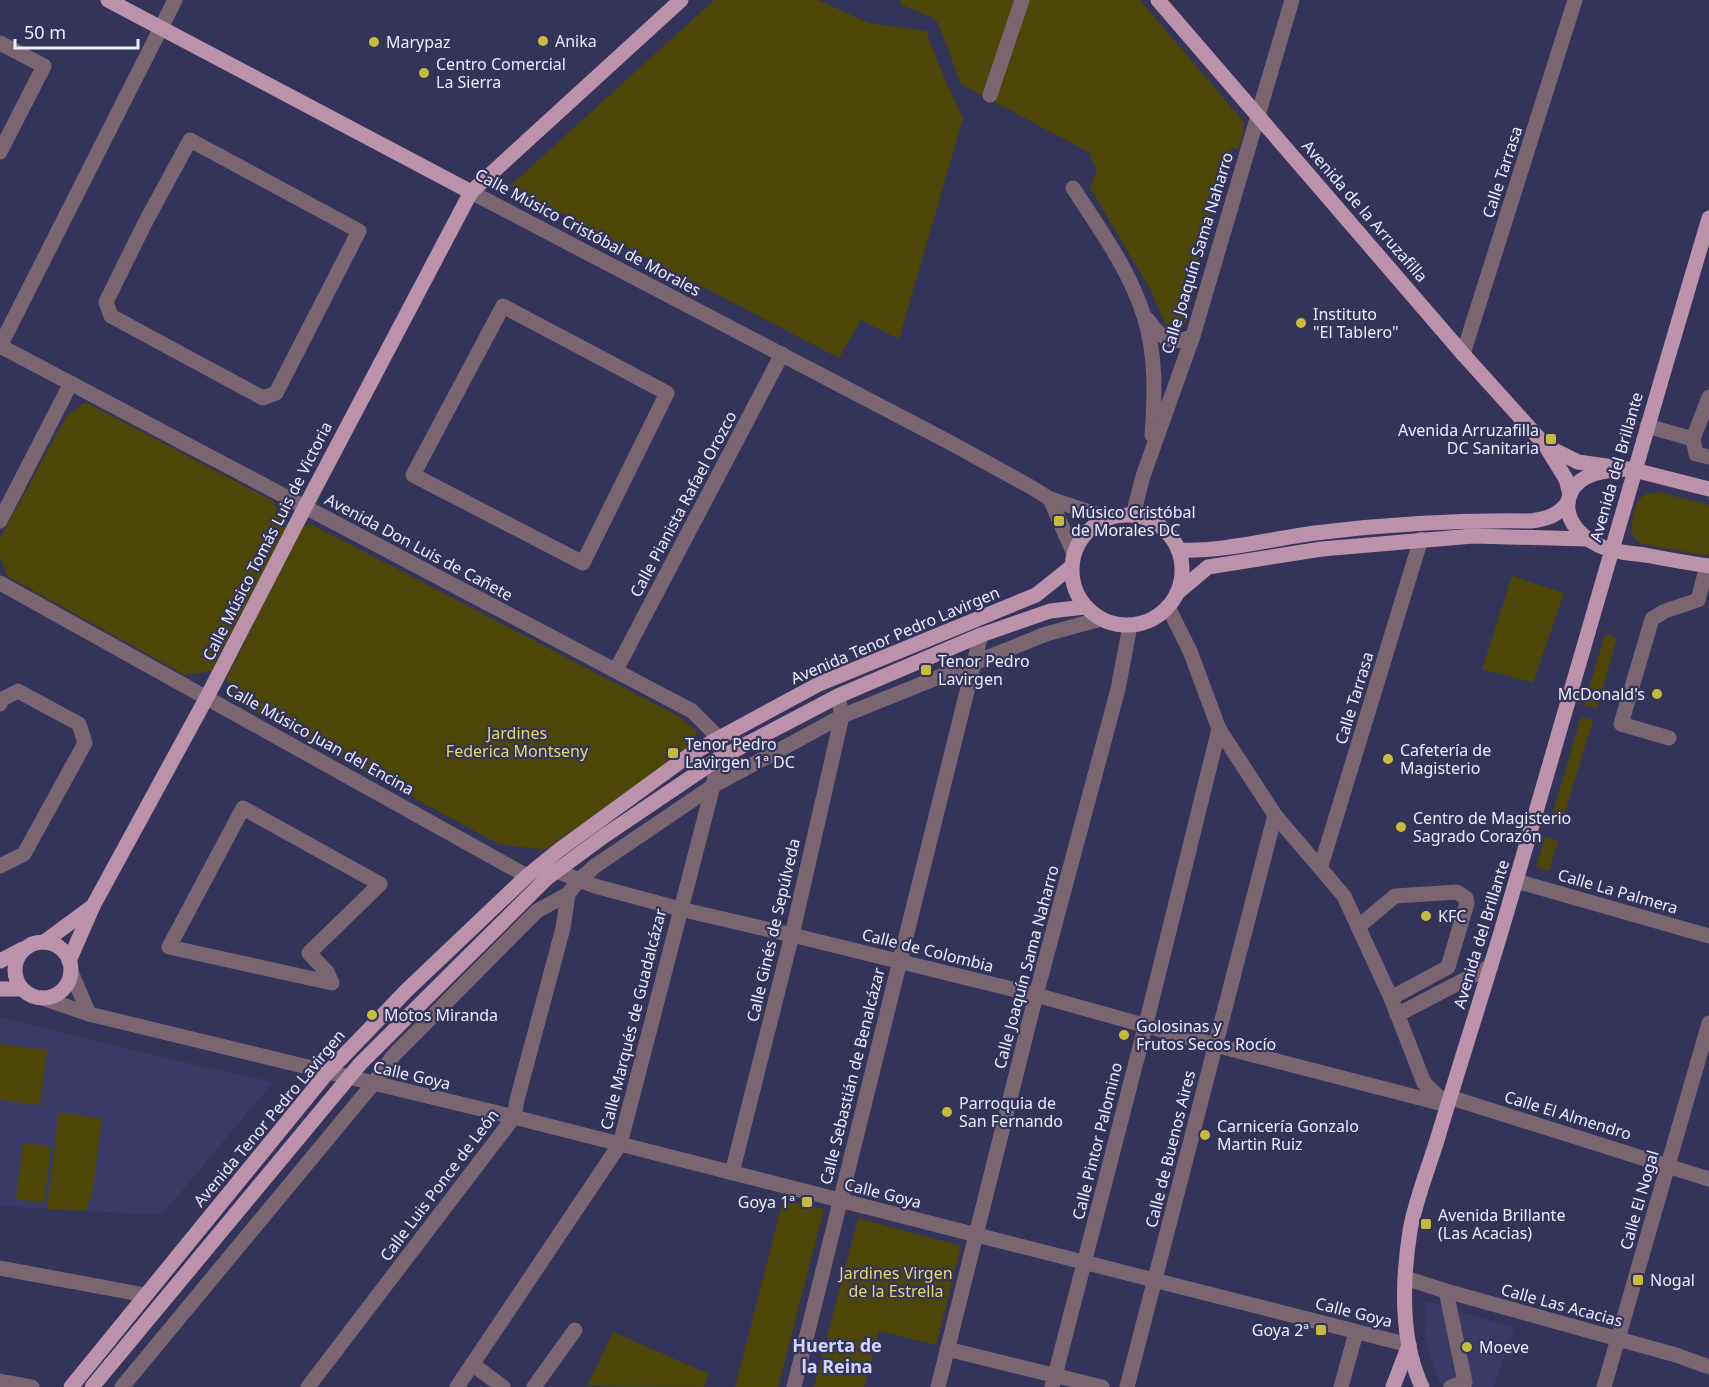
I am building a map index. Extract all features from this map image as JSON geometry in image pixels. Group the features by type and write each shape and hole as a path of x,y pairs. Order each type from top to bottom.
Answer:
{"main road":[{"name":"Calle Músico Cristóbal de Morales","path":"108,0 471,192"},
{"name":"Calle Músico Tomás Luis de Victoria","path":"70,966 93,906 207,697 471,192 681,0"},
{"name":"Avenida de la Arruzafilla","path":"1158,0 1463,354 1545,445 1566,479 1571,521 1577,530 1587,539 1611,550 1708,566"},
{"name":"Avenida del Brillante","path":"1422,1387 1414,1370 1405,1320 1405,1278 1411,1228 1516,881 1611,550 1630,469 1647,426 1709,218"},
{"name":"Avenida de la Arruzafilla","path":"1545,445 1578,462 1630,469 1709,489"},
{"name":"Avenida de la Arruzafilla","path":"1569,498 1574,487 1588,477 1609,470 1630,469"},
{"path":"1178,550 1215,550 1313,534 1406,524 1531,521 1550,517 1558,512 1569,498"},
{"path":"1133,515 1160,526 1171,537 1182,563 1182,577 1177,593 1168,608 1144,623 1130,626 1101,619 1085,607 1072,582 1073,561 1079,542 1087,532 1108,518 1133,515"},
{"path":"1177,593 1202,571 1218,564 1322,549 1473,536 1587,539"},
{"name":"Avenida Tenor Pedro Lavirgen","path":"71,1387 327,1073 407,990 527,876 678,763 719,738 819,684 1036,595 1073,561"},
{"name":"Avenida Tenor Pedro Lavirgen","path":"92,1387 360,1064 547,878 604,836 718,759 838,696 981,635 1050,611 1085,607"},
{"name":"Calle Músico Tomás Luis de Victoria","path":"44,942 93,906"},
{"path":"0,961 33,943 55,944 64,951 70,966 68,982 62,991 52,997 42,998 31,996 22,989 16,980 14,969 23,949"},
{"path":"0,989 22,989"},
{"path":"1393,1387 1409,1345"}],"street":[{"path":"0,346 176,0"},
{"path":"990,95 1022,0"},
{"name":"Calle Joaquín Sama Naharro","path":"1133,515 1193,336 1292,0"},
{"name":"Calle Tarrasa","path":"1463,354 1575,0"},
{"path":"0,43 44,66 0,152"},
{"path":"190,140 359,231 276,393 264,398 111,316 106,302 146,221 190,140"},
{"path":"1073,188 1123,268 1144,315 1150,340 1155,392 1152,453"},
{"name":"Calle Músico Cristóbal de Morales","path":"471,192 969,453 1032,487 1050,500 1108,518"},
{"path":"503,306 667,393 583,563 413,475 503,306"},
{"path":"1144,315 1157,333 1165,338 1184,341 1193,336"},
{"name":"Avenida Don Luis de Cañete","path":"0,346 692,711 719,738"},
{"name":"Calle Pianista Rafael Orozco","path":"616,670 782,354"},
{"path":"0,521 70,383"},
{"path":"1709,397 1694,439 1696,453 1709,457"},
{"path":"1647,426 1694,439"},
{"path":"1050,500 1073,561"},
{"name":"Calle Tarrasa","path":"1321,867 1421,539"},
{"path":"1669,738 1621,724 1652,619 1665,611 1698,600 1708,566"},
{"name":"Calle Músico Juan del Encina","path":"0,583 527,876"},
{"path":"1168,608 1190,651 1219,729 1275,815 1344,896 1397,1014 1424,1083 1448,1101"},
{"path":"122,1387 373,1084 393,1056 537,911 568,894 595,866 713,786 842,716 1046,634 1101,619"},
{"name":"Calle Joaquín Sama Naharro","path":"938,1387 1036,995 1118,689 1130,626"},
{"name":"Calle Sebastián de Benalcázar","path":"794,1387 981,635"},
{"path":"0,704 3,699 18,691 79,724 85,743 24,854 0,866"},
{"name":"Calle Ginés de Sepúlveda","path":"732,1173 792,934 842,716 838,696"},
{"name":"Calle Pintor Palomino","path":"1054,1381 1219,729"},
{"name":"Calle Marqués de Guadalcázar","path":"457,1387 620,1144 713,786 718,759"},
{"path":"243,808 380,884 309,952 327,972 332,983 169,947 243,808"},
{"name":"Calle de Buenos Aires","path":"1127,1387 1275,815"},
{"name":"Calle de Colombia","path":"541,865 595,886 680,909 792,934 1036,995 1215,1045 1448,1101"},
{"name":"Calle La Palmera","path":"1516,881 1709,936"},
{"path":"1359,926 1395,896 1457,892 1466,898 1467,903 1448,967 1390,998"},
{"name":"Calle Luis Ponce de León","path":"308,1387 514,1117 563,928 568,894"},
{"path":"70,966 89,1014"},
{"path":"1397,1014 1491,966"},
{"name":"Calle Goya","path":"42,998 89,1014 514,1117 1409,1345"},
{"name":"Calle El Nogal","path":"1604,1387 1709,1023"},
{"name":"Calle El Almendro","path":"1448,1101 1709,1179"},
{"path":"0,1268 145,1295"},
{"name":"Calle Las Acacias","path":"1405,1278 1446,1292 1618,1338 1709,1367"},
{"path":"1446,1292 1460,1385"},
{"path":"534,1387 575,1330"},
{"path":"1341,1387 1354,1340"},
{"path":"947,1348 1054,1381 1102,1387"},
{"path":"472,1364 503,1387"},
{"path":"0,1381 32,1387"}],"shaded area":[{"path":"0,1017 273,1082 166,1210 156,1215 0,1206"},
{"name":"Moeve","path":"1426,1301 1515,1328 1493,1387 1443,1387 1435,1372 1425,1339"}],"green space":[{"path":"714,0 818,0 869,23 926,31 963,118 899,339 861,320 839,358 510,186"},
{"path":"901,0 1140,0 1244,122 1244,131 1238,149 1232,147 1181,317 1187,321 1178,330 1172,329 1165,323 1150,289 1090,188 1097,170 1091,161 1092,154 961,84 938,23 933,18 900,4"},
{"path":"85,402 273,501 286,528 211,671 185,675 7,576 0,556 0,538 66,417"},
{"path":"1658,492 1709,505 1709,556 1642,544 1634,538 1632,522 1637,504 1645,495"},
{"name":"Jardines Federica Montseny","path":"311,524 678,716 697,731 693,744 545,850 499,844 242,705 226,679 303,526"},
{"path":"1512,576 1564,593 1533,683 1482,669"},
{"path":"1605,634 1617,638 1597,708 1584,705"},
{"path":"1581,717 1593,720 1561,826 1550,822"},
{"path":"1545,837 1558,840 1549,871 1536,867"},
{"path":"0,1044 47,1050 40,1105 0,1100"},
{"path":"59,1112 102,1119 92,1195 85,1211 47,1209"},
{"path":"23,1143 51,1147 44,1203 16,1199"},
{"name":"Jardines Virgen de la Estrella","path":"783,1200 824,1209 778,1387 735,1387"},
{"name":"Jardines Virgen de la Estrella","path":"858,1218 961,1246 936,1345 879,1331 864,1387 814,1387"},
{"path":"613,1332 709,1374 704,1387 587,1386"}],"place":[{"name":"Anika","path":"543,41"},
{"name":"Marypaz","path":"374,42"},
{"name":"Centro Comercial La Sierra","path":"424,73"},
{"name":"Instituto \"El Tablero\"","path":"1301,323"},
{"name":"Avenida Arruzafilla DC Sanitaria","path":"1551,439"},
{"name":"Músico Cristóbal de Morales DC","path":"1059,521"},
{"name":"Tenor Pedro Lavirgen","path":"926,670"},
{"name":"McDonald's","path":"1657,694"},
{"name":"Tenor Pedro Lavirgen 1ª DC","path":"673,753"},
{"name":"Cafetería de Magisterio","path":"1388,759"},
{"name":"Centro de Magisterio Sagrado Corazón","path":"1401,827"},
{"name":"KFC","path":"1426,916"},
{"name":"Motos Miranda","path":"372,1015"},
{"name":"Golosinas y Frutos Secos Rocío","path":"1124,1035"},
{"name":"Parroquia de San Fernando","path":"947,1112"},
{"name":"Carnicería Gonzalo Martin Ruiz","path":"1205,1135"},
{"name":"Goya 1ª","path":"807,1202"},
{"name":"Avenida Brillante (Las Acacias)","path":"1426,1224"},
{"name":"Nogal","path":"1638,1280"},
{"name":"Goya 2ª","path":"1321,1330"},
{"name":"Moeve","path":"1467,1347"}],"district":[{"name":"Huerta de la Reina","path":"837,1356"}]}
